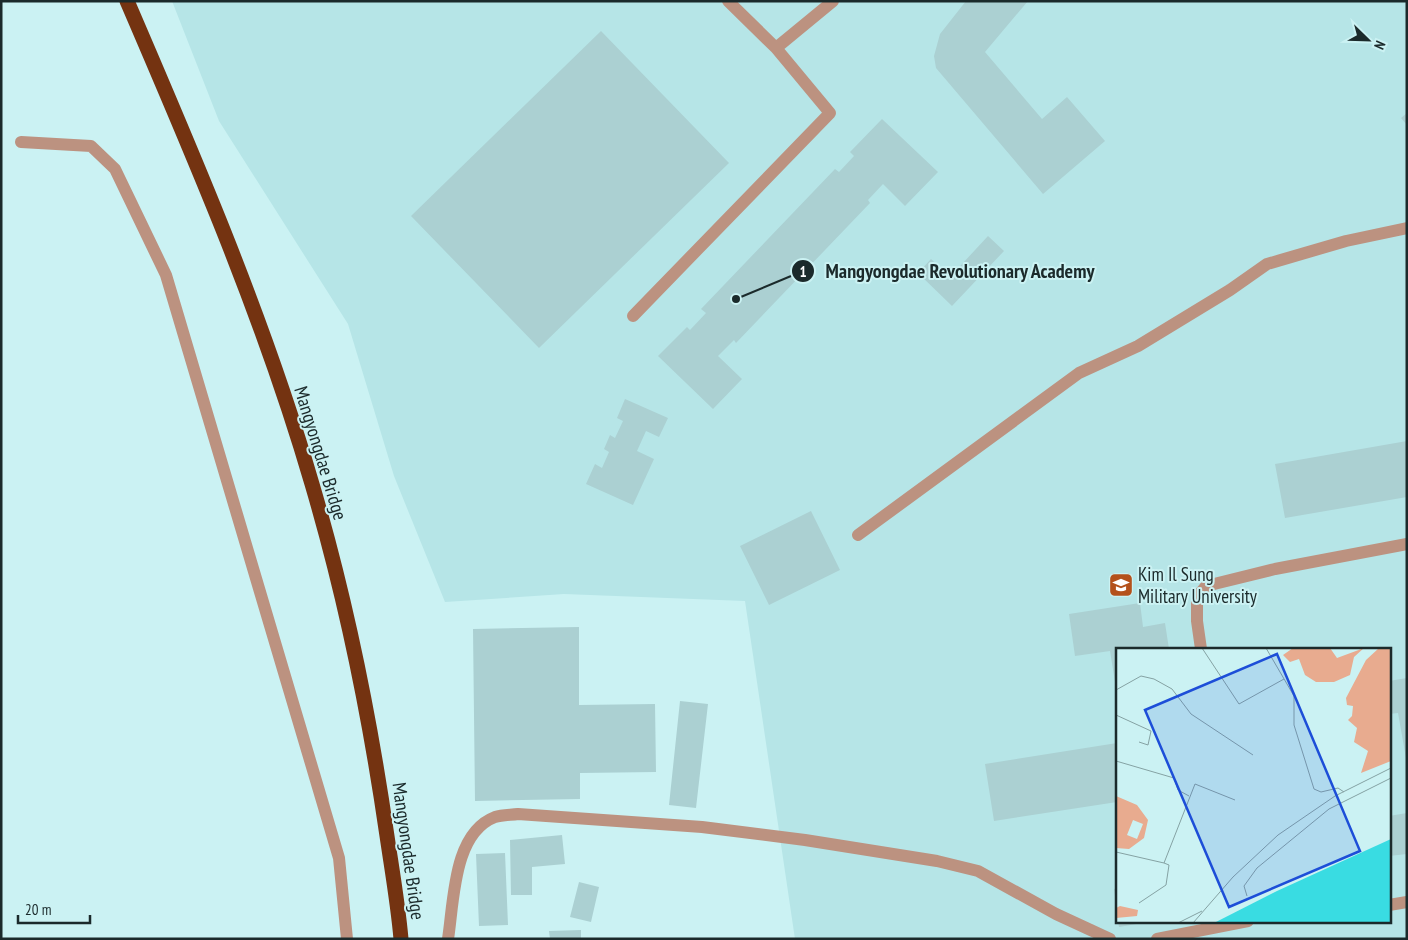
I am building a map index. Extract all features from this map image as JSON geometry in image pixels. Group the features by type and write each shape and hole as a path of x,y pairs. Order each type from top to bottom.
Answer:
{"highway":[{"name":"Mangyongdae Bridge","path":"127,1 238,271 277,377 312,485 349,631 376,761 401,939"}],"lane":[{"path":"632,316 830,113 776,48 728,1"},
{"path":"776,48 833,1"},
{"path":"21,142 91,146 115,169 166,275 339,858 347,939"},
{"path":"858,536 1079,373 1138,346 1230,290 1267,264 1346,241 1407,228"},
{"path":"1201,648 1197,621 1197,597 1206,586 1275,569 1407,544"},
{"path":"448,939 460,857 479,826 496,817 518,814 702,827 938,860 978,871 1056,914 1110,939"},
{"path":"1390,905 1407,902"},
{"path":"1157,939 1241,922"}],"shaded area":[{"path":"172,1 1407,1 1407,939 795,939 745,601 564,594 445,602 394,476 348,324 219,121"}],"building":[{"path":"966,1 1028,1 985,52 1042,119 1067,97 1105,141 1043,194 936,68 934,56 940,34"},
{"path":"601,31 729,163 539,348 411,216"},
{"path":"1407,113 1407,125 1401,118"},
{"path":"882,119 938,172 905,206 883,184 868,200 870,203 736,343 734,340 718,356 742,379 713,409 658,356 687,327 690,330 706,313 701,309 835,169 839,172 854,156 850,152"},
{"path":"988,236 1004,251 952,306 918,273 931,259 950,277"},
{"path":"625,399 668,418 659,437 646,431 637,451 654,459 633,505 586,484 595,464 602,468 609,452 604,449 610,435 615,438 623,421 617,418"},
{"path":"1407,441 1407,497 1285,518 1275,464"},
{"path":"811,511 840,570 769,605 740,546"},
{"path":"1140,603 1143,627 1165,623 1169,648 1116,648 1116,688 1110,651 1075,656 1069,614"},
{"path":"579,627 579,705 655,704 656,772 580,773 580,799 475,801 473,629"},
{"path":"1407,678 1407,758 1398,713 1390,714 1390,681"},
{"path":"680,701 708,704 696,808 669,805"},
{"path":"1116,743 1116,802 994,821 985,764"},
{"path":"1407,813 1407,854 1390,856 1390,816"},
{"path":"562,835 565,864 532,867 532,895 511,895 510,840"},
{"path":"505,853 508,925 479,926 476,854"},
{"path":"579,882 599,887 591,922 570,917"},
{"path":"1118,922 1148,922 1119,927"},
{"path":"581,930 581,939 550,939 549,931"}],"place":[{"name":"Mangyongdae Revolutionary Academy","path":"736,299"},
{"name":"Kim Il Sung Military University","path":"1121,585"}]}
